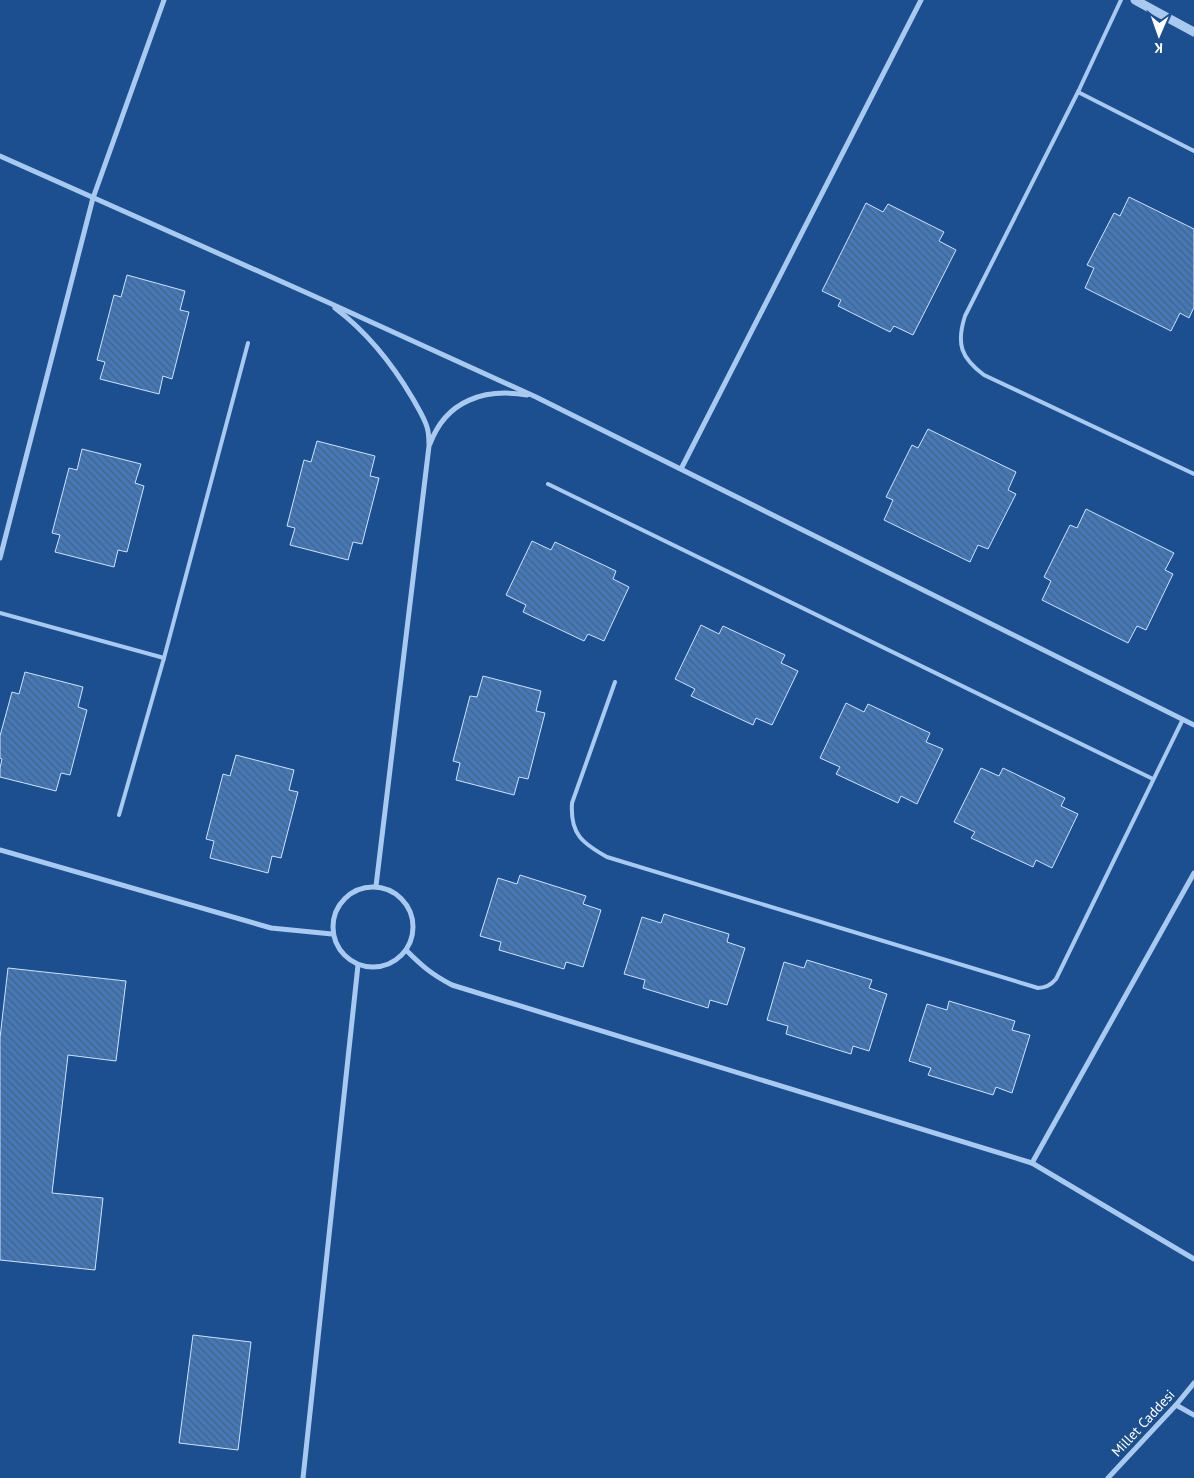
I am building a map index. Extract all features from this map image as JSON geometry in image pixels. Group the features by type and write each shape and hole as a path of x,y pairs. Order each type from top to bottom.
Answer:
{"street":[{"path":"0,558 93,198 164,0"},
{"path":"681,469 921,0"},
{"path":"1136,0 1194,32"},
{"path":"0,156 536,397 1194,725"},
{"path":"325,301 353,324 390,364 422,415 427,427 430,446"},
{"path":"376,886 430,446 436,428 464,402 482,395 498,392 536,397"},
{"path":"0,850 270,928 332,934"},
{"path":"1032,1163 1194,873"},
{"path":"376,886 388,889 407,904 412,915 413,927 412,939 406,950 397,960 384,966 371,968 358,964 346,957 337,947 332,934 332,921 342,899 364,887 376,886"},
{"path":"406,950 436,977 452,985 1032,1163 1194,1259"},
{"path":"303,1478 358,964"},
{"name":"Millet Caddesi","path":"1108,1478 1194,1383"},
{"path":"1176,1405 1194,1415"}],"lane":[{"path":"1121,0 1078,92 965,316 960,341 963,354 972,366 984,375 1194,474"},
{"path":"1078,92 1194,151"},
{"path":"119,815 164,658 248,343"},
{"path":"548,484 1153,779"},
{"path":"0,613 164,658"},
{"path":"615,682 572,803 571,814 573,824 580,838 592,849 607,857 1038,988 1044,988 1056,979 1183,719"}],"building":[{"path":"1129,197 1194,229 1194,307 1189,318 1180,313 1171,331 1085,288 1094,268 1087,265 1114,213 1120,216"},
{"path":"866,203 883,212 888,204 944,232 939,241 956,250 913,335 894,326 890,332 838,306 841,300 822,291"},
{"path":"127,275 185,291 180,310 189,312 172,379 163,376 159,394 100,379 105,362 97,360 114,295 121,297"},
{"path":"928,429 1016,472 1008,490 1016,494 988,549 978,545 970,562 884,520 893,500 886,497 912,445 918,448"},
{"path":"317,441 375,456 370,476 379,478 362,544 353,542 348,560 290,545 295,528 287,526 304,460 311,462"},
{"path":"82,449 141,464 135,483 144,486 127,552 118,550 114,567 55,552 60,535 52,533 69,468 77,470"},
{"path":"1086,509 1174,553 1165,570 1173,574 1146,630 1137,626 1128,643 1042,600 1051,581 1044,577 1070,525 1077,528"},
{"path":"532,541 551,550 555,542 616,571 613,579 629,587 604,641 588,634 584,641 523,612 526,605 506,595"},
{"path":"701,625 719,634 723,626 785,655 781,663 798,671 772,725 756,718 753,725 691,696 695,689 675,679"},
{"path":"25,672 83,687 78,707 87,710 70,775 61,773 56,791 0,777 2,759 0,758 0,736 12,692 19,694"},
{"path":"483,676 541,691 536,711 545,713 528,779 519,777 514,795 456,780 460,763 453,761 470,696 477,697"},
{"path":"846,703 864,712 868,704 930,733 926,742 943,749 917,804 901,796 898,803 836,774 840,767 820,758"},
{"path":"236,755 294,770 289,790 298,792 281,858 272,856 268,873 210,858 214,841 206,839 223,774 230,776"},
{"path":"981,768 999,776 1003,768 1065,798 1061,806 1078,814 1052,868 1036,860 1033,867 971,838 975,832 954,822"},
{"path":"520,875 586,896 583,904 601,910 583,967 566,962 564,969 499,950 501,942 480,936 498,878 517,884"},
{"path":"664,914 729,934 727,942 745,948 727,1005 710,1000 708,1008 643,988 645,980 624,974 642,917 661,923"},
{"path":"807,960 872,980 869,988 887,994 869,1051 853,1046 851,1054 786,1034 788,1026 767,1020 784,962 804,968"},
{"path":"8,968 126,981 116,1061 68,1055 52,1193 103,1198 95,1270 0,1260 0,1038"},
{"path":"949,1001 1015,1021 1012,1030 1030,1035 1012,1093 996,1087 993,1095 928,1075 931,1068 909,1061 927,1004 947,1010"},
{"path":"193,1335 251,1342 238,1450 179,1443"}]}
